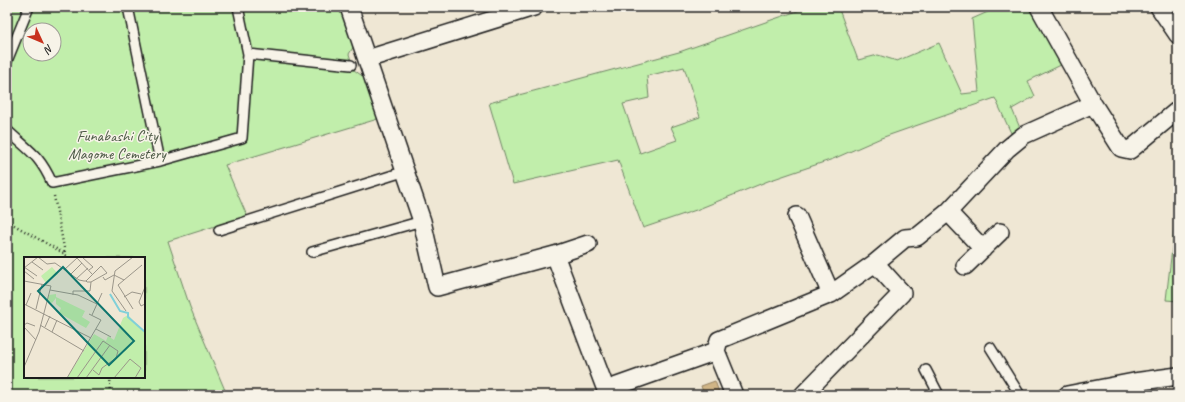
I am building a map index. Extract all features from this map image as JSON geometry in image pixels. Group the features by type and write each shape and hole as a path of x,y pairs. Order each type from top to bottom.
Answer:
{"street":[{"path":"349,7 422,221 437,287 555,255 588,244"},
{"path":"367,59 516,10 534,7"},
{"path":"1039,7 1093,104 1121,148 1130,150 1178,110"},
{"path":"1159,7 1178,35"},
{"path":"734,395 716,351 719,340 831,294 875,263 905,238 918,237 948,212 1007,149 1024,135 1093,104"},
{"path":"948,212 983,249"},
{"path":"797,216 831,294"},
{"path":"965,266 1000,232"},
{"path":"555,255 607,392 716,351"},
{"path":"803,395 902,293 875,263"},
{"path":"1067,395 1150,387 1178,376"}],"lane":[{"path":"7,61 29,7"},
{"path":"128,7 160,161"},
{"path":"7,130 37,155 45,166 52,183 160,161 242,138 248,54 238,7"},
{"path":"248,54 351,65"},
{"path":"219,230 406,172"},
{"path":"312,252 422,221"},
{"path":"990,347 1020,395"},
{"path":"926,370 939,395"}],"path":[{"path":"52,183 66,257"},
{"path":"7,221 65,254"},
{"path":"110,378 111,395"}],"green space":[{"name":"Funabashi City Magome Cemetery","path":"7,7 340,7 354,46 349,54 354,70 368,80 381,118 225,165 247,216 168,241 190,307 227,395 7,395"},
{"path":"809,7 838,7 858,60 878,55 897,61 939,43 962,94 979,92 972,19 999,7 1032,7 1063,64 1028,81 1035,96 1012,109 1020,128 1011,133 995,98 881,138 833,159 768,181 696,210 643,228 618,160 513,184 489,103 679,52","holes":["684,67 700,117 671,127 677,140 640,153 623,104 649,98 647,76"]},
{"path":"1178,197 1178,301 1166,300"}],"building":[{"path":"715,381 720,395 704,395 701,386"}]}
